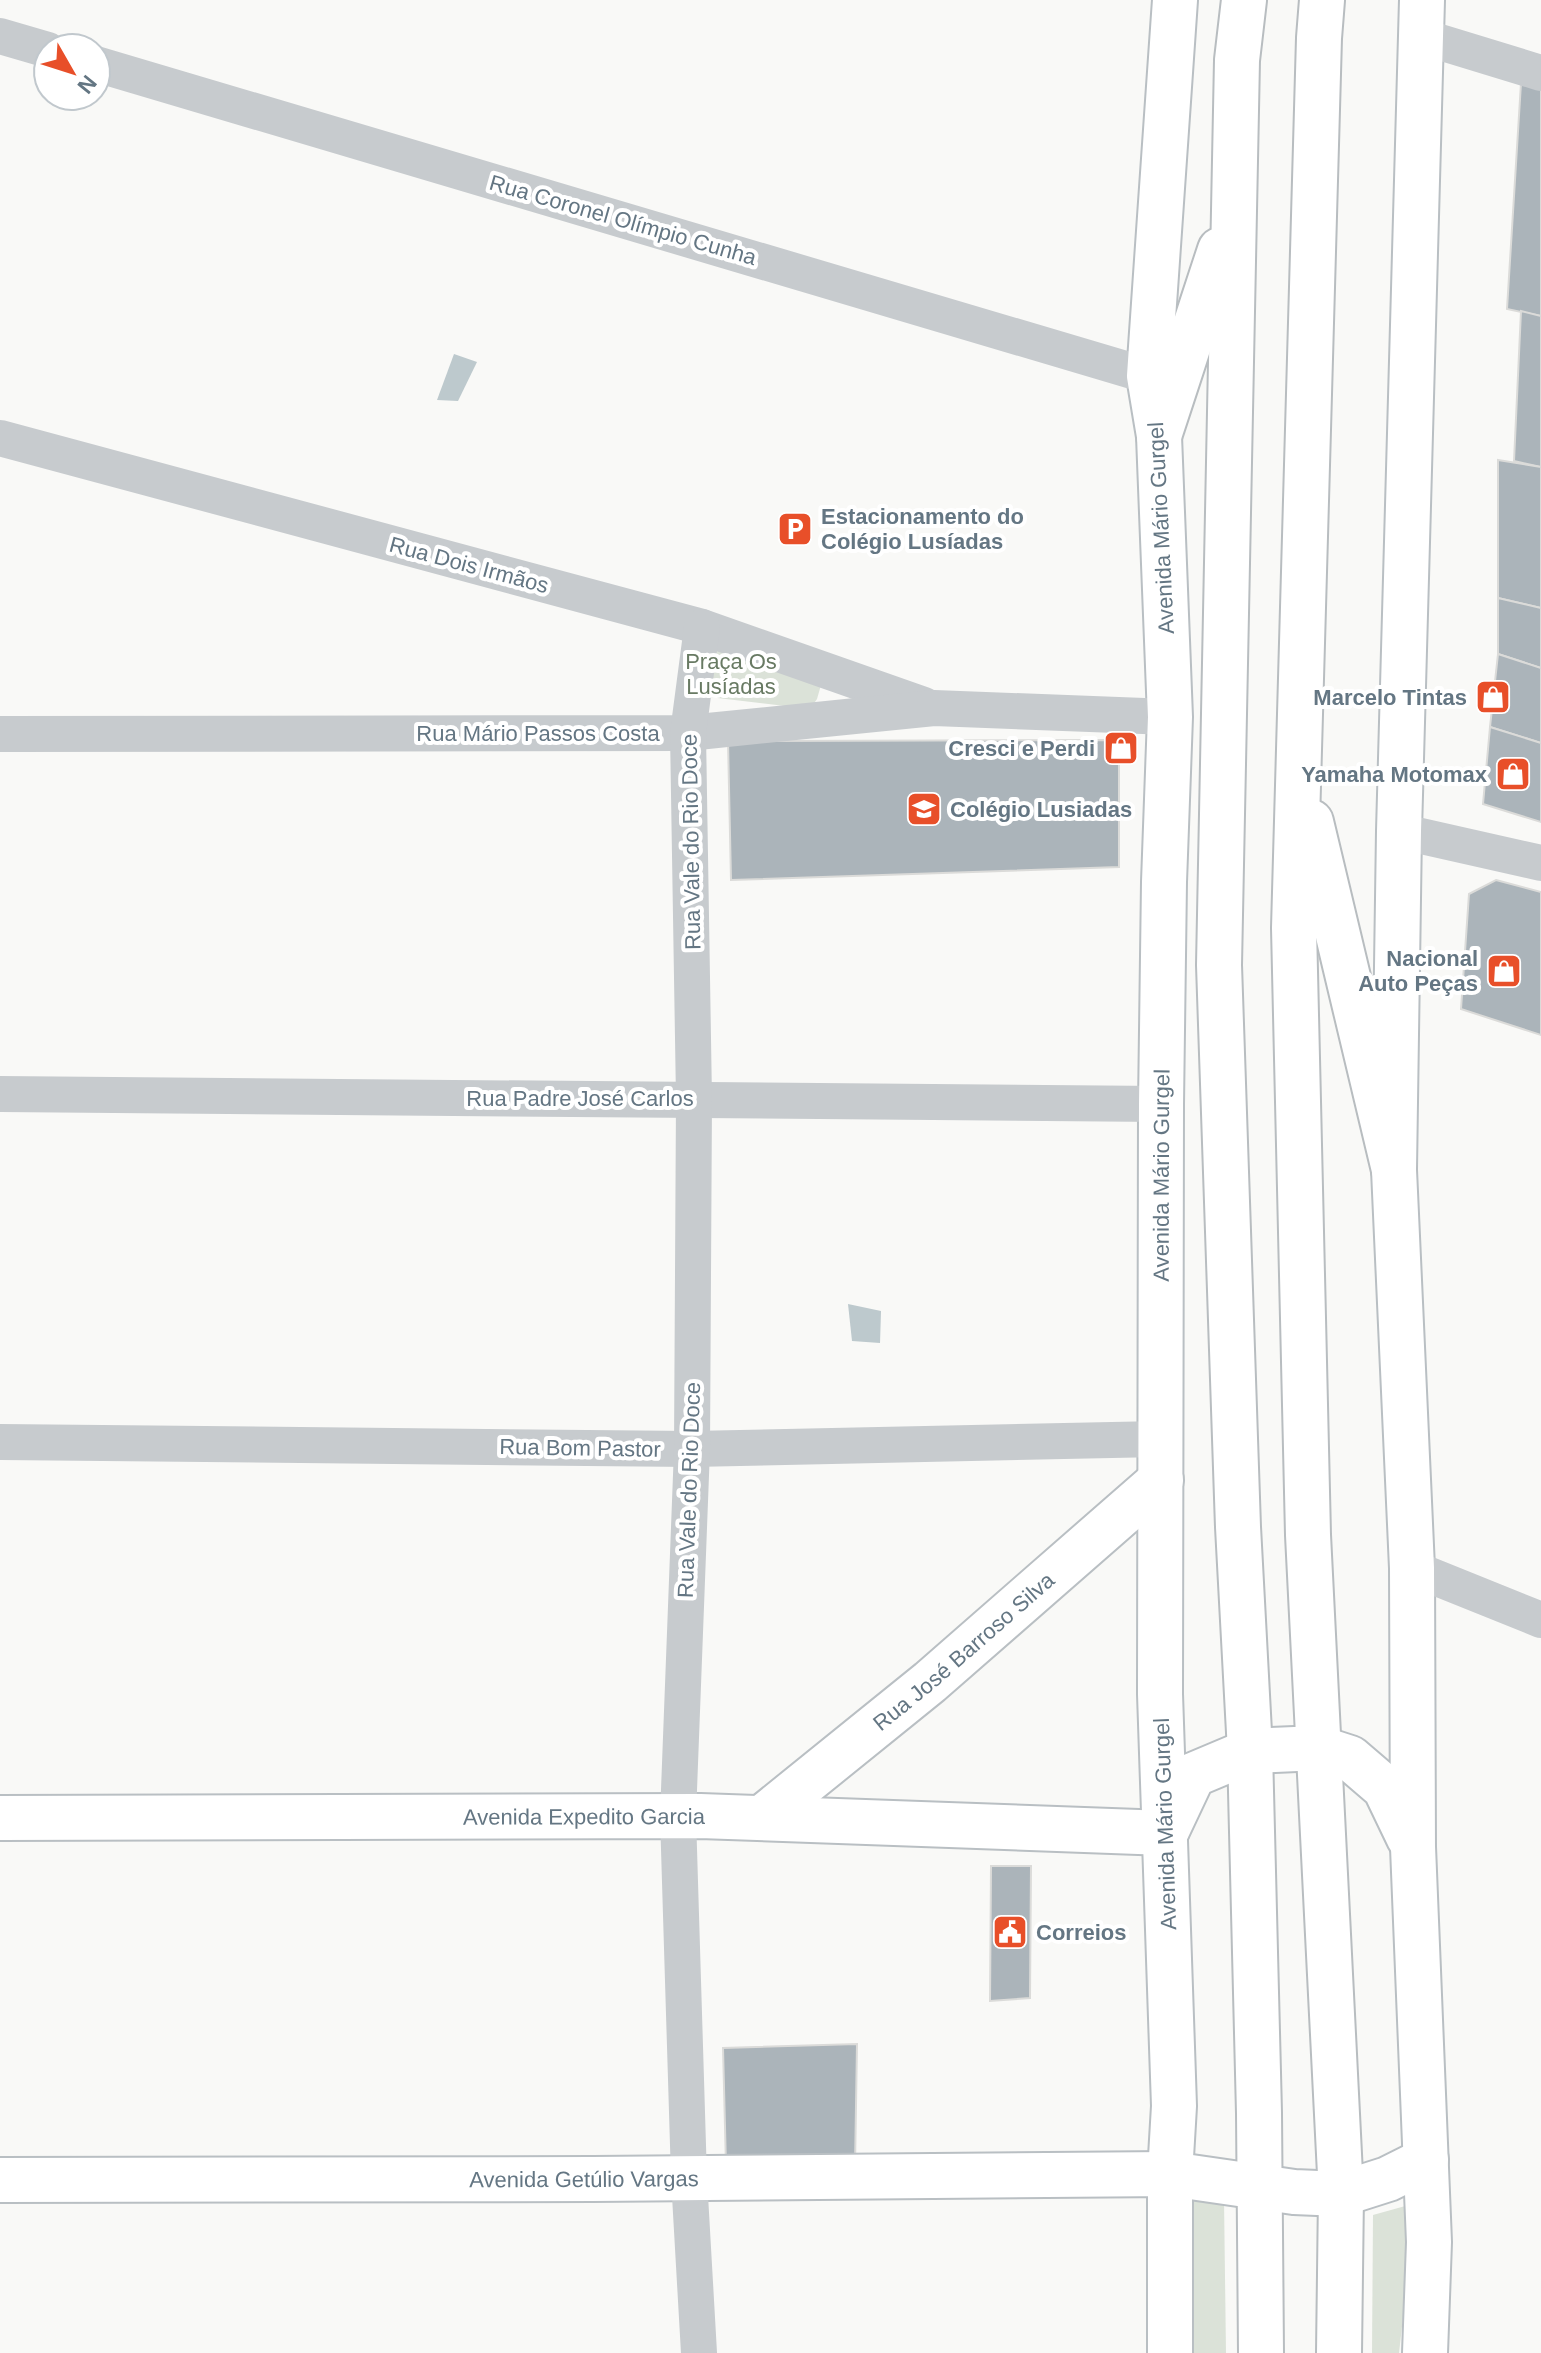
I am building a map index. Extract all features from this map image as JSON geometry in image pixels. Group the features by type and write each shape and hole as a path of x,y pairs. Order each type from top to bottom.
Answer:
{"main road":[{"name":"Avenida Mário Gurgel","path":"1170,2353 1170,2174 1174,2106 1160,1694 1161,1104 1170,717 1159,436 1149,376 1175,0"},
{"path":"1235,0 1237,60 1219,965 1238,1527 1250,1751 1261,2353"},
{"path":"1237,60 1244,0"},
{"path":"1324,13 1294,928 1308,1535 1341,2194 1339,2353"},
{"path":"1421,18 1399,831 1394,1170 1412,1568 1413,1847 1429,2242 1425,2353"},
{"path":"1159,436 1234,206"},
{"path":"1298,765 1394,1170"},
{"name":"Rua José Barroso Silva","path":"763,1817 930,1682 1161,1460"},
{"path":"1166,1833 1193,1775 1250,1751 1319,1748 1350,1758 1385,1788 1413,1847"},
{"name":"Avenida Expedito Garcia","path":"0,1818 763,1817 1166,1833"},
{"path":"1341,2194 1388,2179 1426,2160"},
{"name":"Avenida Getúlio Vargas","path":"0,2180 1170,2174 1259,2188 1341,2194"}],"street":[{"path":"1421,18 1541,73"},
{"path":"0,36 32,45"},
{"name":"Rua Coronel Olímpio Cunha","path":"112,69 1149,376"},
{"name":"Rua Dois Irmãos","path":"0,438 702,627 934,708"},
{"name":"Rua Vale do Rio Doce","path":"699,2353 689,2178 678,1816 692,1449 694,1099 688,733 702,627"},
{"name":"Rua Mário Passos Costa","path":"0,734 688,733 934,708 1170,717"},
{"path":"1399,831 1541,863"},
{"name":"Rua Padre José Carlos","path":"0,1094 1161,1104"},
{"name":"Rua Bom Pastor","path":"0,1442 692,1449 1161,1460"},
{"path":"1412,1568 1541,1620"}],"green space":[{"name":"Praça Os Lusíadas","path":"712,645 821,685 817,699 810,709 709,697"},
{"path":"1224,2199 1226,2353 1185,2353 1185,2202"},
{"path":"1416,2203 1399,2353 1372,2353 1373,2215"}],"shaded area":[{"path":"454,354 477,362 458,401 437,400"},
{"path":"848,1304 881,1311 880,1343 852,1341"}],"building":[{"path":"1521,83 1541,89 1541,316 1507,309"},
{"path":"1521,311 1541,316 1541,467 1514,461"},
{"path":"1498,460 1541,467 1541,608 1498,598"},
{"path":"1498,598 1541,608 1541,668 1498,654"},
{"path":"1498,654 1541,668 1541,743 1490,727"},
{"name":"Yamaha Motomax","path":"1490,727 1541,743 1541,822 1483,804"},
{"name":"Colégio Lusiadas","path":"1119,740 1119,867 731,880 728,741"},
{"path":"1496,880 1541,892 1541,1035 1461,1009 1469,894"},
{"name":"Correios","path":"991,1866 1031,1866 1030,1998 990,2001"},
{"path":"857,2044 855,2167 726,2166 723,2048"}],"place":[{"name":"Estacionamento do Colégio Lusíadas","path":"795,529"},
{"name":"Marcelo Tintas","path":"1493,697"},
{"name":"Cresci e Perdi","path":"1121,748"},
{"name":"Yamaha Motomax","path":"1513,774"},
{"name":"Colégio Lusiadas","path":"924,809"},
{"name":"Nacional Auto Peças","path":"1504,971"},
{"name":"Correios","path":"1010,1932"}]}
